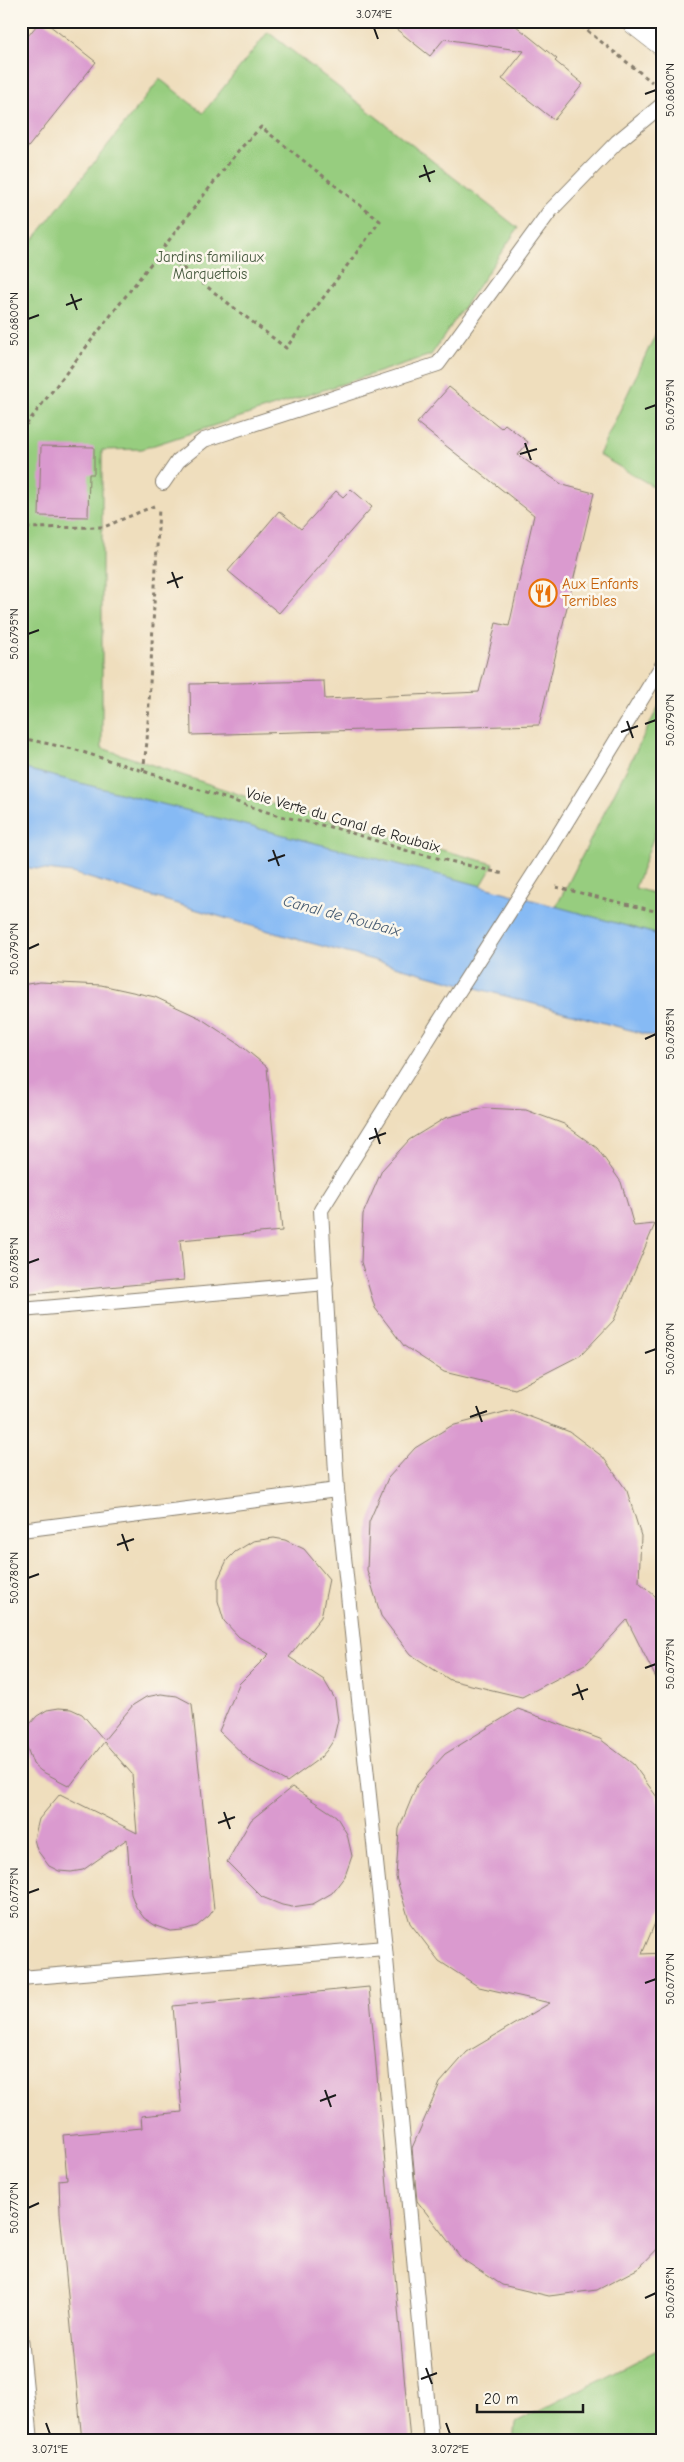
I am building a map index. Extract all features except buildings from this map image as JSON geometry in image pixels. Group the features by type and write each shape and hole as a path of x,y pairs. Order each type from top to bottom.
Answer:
{"street":[{"path":"636,21 663,42"}],"lane":[{"path":"163,483 178,461 204,440 438,364 550,211 617,142 663,104"},
{"path":"431,2441 385,1948 337,1490 322,1210 551,847 663,664"},
{"path":"21,1310 326,1283"},
{"path":"21,1530 337,1490"},
{"path":"21,1978 385,1948"},
{"path":"21,2338 30,2441"}],"path":[{"path":"575,21 655,84"},
{"path":"143,771 147,742 159,504 104,527 22,529 22,430 238,151 261,127 380,221 286,348 161,251"},
{"name":"Voie Verte du Canal de Roubaix","path":"21,738 73,750 143,771 276,815 339,829 408,851 512,876"},
{"path":"550,885 663,913"}],"green space":[{"name":"Jardins familiaux Marquettois","path":"268,32 518,228 431,355 142,449 102,450 102,748 247,797 494,864 481,886 21,768 21,255 160,79 203,113"},
{"path":"663,318 663,492 599,455"},
{"path":"663,698 663,811 635,888 663,896 663,936 556,907"},
{"path":"663,2347 663,2441 513,2441 515,2423"}],"water":[{"name":"Canal de Roubaix","path":"21,768 456,879 663,936 663,1039 296,939 72,873 21,867"}],"place":[{"name":"Aux Enfants Terribles","path":"543,593"}]}
